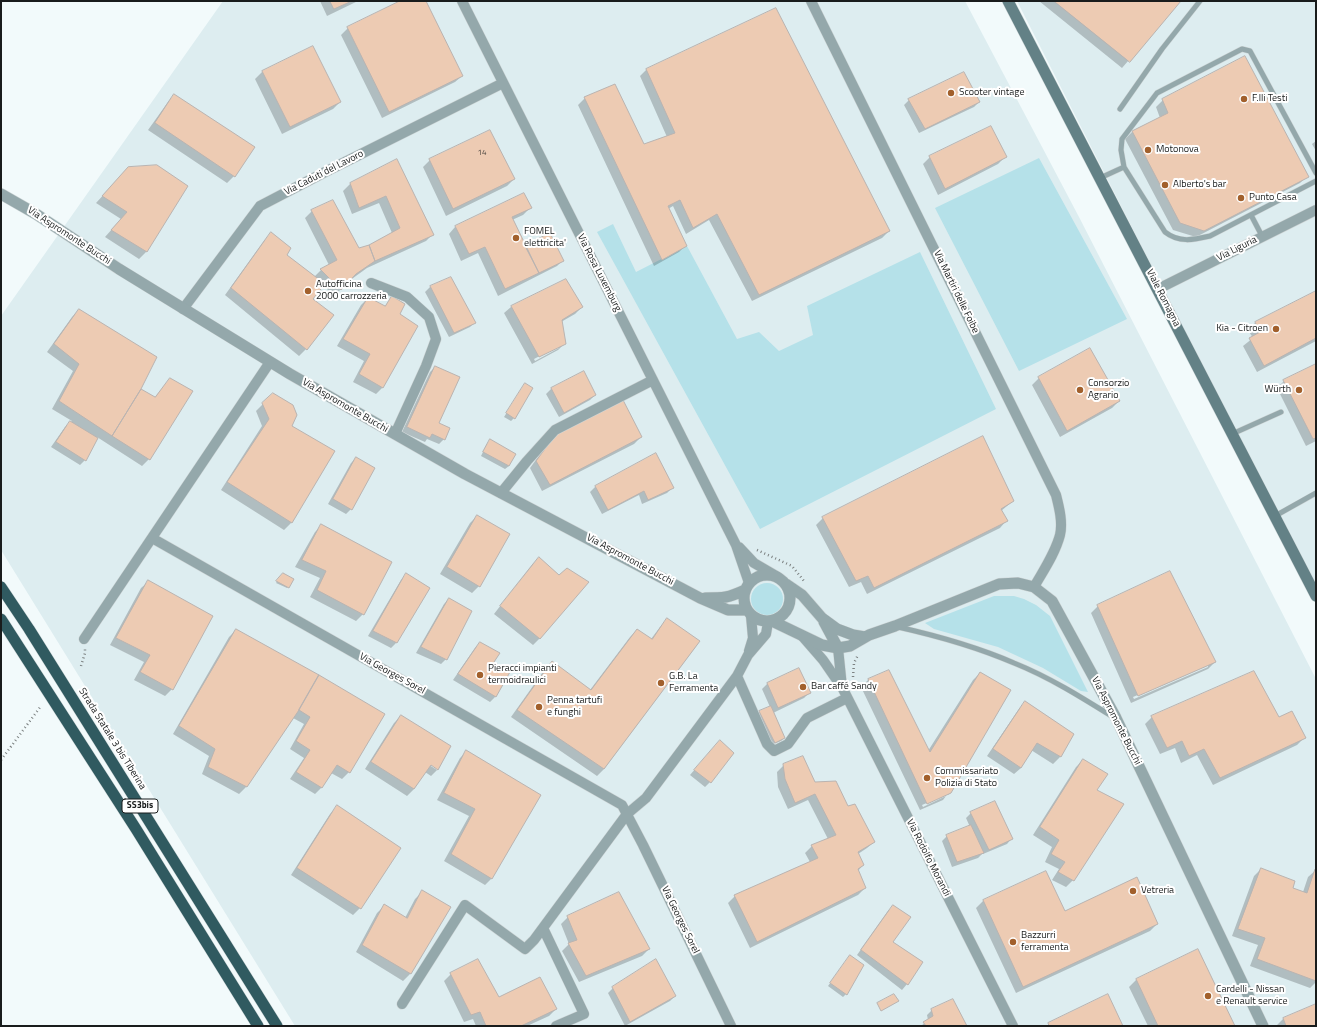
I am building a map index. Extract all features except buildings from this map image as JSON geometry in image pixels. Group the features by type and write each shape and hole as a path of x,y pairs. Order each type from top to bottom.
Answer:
{"highway":[{"name":"Strada Statale 3 bis Tiberina","path":"1,588 29,630 278,1026"},
{"name":"SS3bis","path":"1,619 136,829 258,1026"}],"main road":[{"name":"Viale Romagna","path":"1008,1 1316,596"}],"street":[{"name":"Via Rosa Luxemburg","path":"462,1 736,545 748,586"},
{"name":"Via Martiri delle Foibe","path":"811,1 1056,495 1060,515 1060,534 1049,561 1034,587"},
{"name":"Via Caduti del Lavoro","path":"184,309 260,206 503,83"},
{"name":"Via Aspromonte Bucchi","path":"1,194 36,214 119,269 270,362 465,474 700,598 728,610 749,613 756,619 770,622 822,646 855,649 864,636"},
{"name":"Via Liguria","path":"1158,289 1316,210"},
{"path":"371,283 407,297 429,317 436,339 426,366 395,434"},
{"path":"84,639 270,362"},
{"path":"501,493 555,430 653,380"},
{"name":"Via Georges Sorel","path":"152,538 622,804 731,1026"},
{"name":"Via Rosa Luxemburg","path":"736,545 754,563 782,580"},
{"name":"Via Aspromonte Bucchi","path":"700,598 724,598 734,595 748,586 755,578 763,575 770,575 782,580 802,595 822,618 837,629 853,635 864,636 895,626 999,584 1018,583 1034,587 1052,601 1116,718 1264,1026"},
{"path":"748,655 766,634 770,622 779,618 790,606 790,594 782,580"},
{"path":"402,1004 465,905 525,949 543,928 627,814 646,798 737,676 748,655 753,638 749,613 744,604 744,596 748,586"},
{"name":"Via Aspromonte Bucchi","path":"822,618 838,648"},
{"name":"Via Rodolfo Morandi","path":"803,637 823,660 845,694 1013,1026"},
{"name":"Via Rodolfo Morandi","path":"838,648 845,694"},
{"path":"840,668 845,655 855,649"},
{"path":"737,676 767,744 774,751 788,744 807,718 845,694"},
{"path":"543,928 584,1014 556,1026"}],"lane":[{"path":"1120,109 1162,49 1200,1"},
{"path":"1316,173 1250,51 1242,49 1157,93 1122,139 1121,150 1124,167 1165,232 1172,237 1181,240 1194,240 1210,236 1316,181"},
{"path":"1100,178 1124,167"},
{"path":"1251,215 1262,236"},
{"path":"1232,434 1281,412"},
{"path":"1275,516 1316,493"},
{"path":"895,626 940,637 1016,663 1055,683 1116,718"}],"path":[{"path":"752,544 758,550 792,566 806,584"},
{"path":"81,666 85,653 84,639"},
{"path":"853,677 855,649"},
{"path":"1,760 41,706"}],"shaded area":[{"path":"223,1 965,1 1079,217 1316,679 1316,1026 295,1026 1,550 1,316"},
{"path":"1017,1 1316,1 1316,589 1284,528"},
{"path":"1039,158 1127,319 1019,371 935,208"},
{"path":"613,224 636,272 687,246 737,339 759,332 779,351 813,335 807,306 920,252 996,409 760,529 597,232"},
{"path":"764,583 770,583 780,590 783,599 782,605 776,612 770,615 764,615 754,608 751,602 751,596 758,586"},
{"path":"994,596 1014,596 1024,599 1036,605 1050,616 1088,692 1081,691 1043,668 998,647 934,629 925,623"}],"place":[{"name":"Scooter vintage","path":"951,93"},
{"name":"F.lli Testi","path":"1244,99"},
{"name":"Motonova","path":"1148,150"},
{"name":"Alberto's bar","path":"1165,185"},
{"name":"Punto Casa","path":"1241,198"},
{"name":"FOMEL elettricita'","path":"516,238"},
{"name":"Autofficina 2000 carrozzeria","path":"308,291"},
{"name":"Kia - Citroen","path":"1276,329"},
{"name":"Consorzio Agrario","path":"1080,390"},
{"name":"Würth","path":"1299,390"},
{"name":"Pieracci impianti termoidraulici","path":"480,675"},
{"name":"G.B. La Ferramenta","path":"661,683"},
{"name":"Bar caffé Sandy","path":"803,687"},
{"name":"Penna tartufi e funghi","path":"539,707"},
{"name":"Commissariato Polizia di Stato","path":"927,778"},
{"name":"Vetreria","path":"1133,891"},
{"name":"Bazzurri ferramenta","path":"1013,942"},
{"name":"Cardelli - Nissan e Renault service","path":"1208,996"}]}
